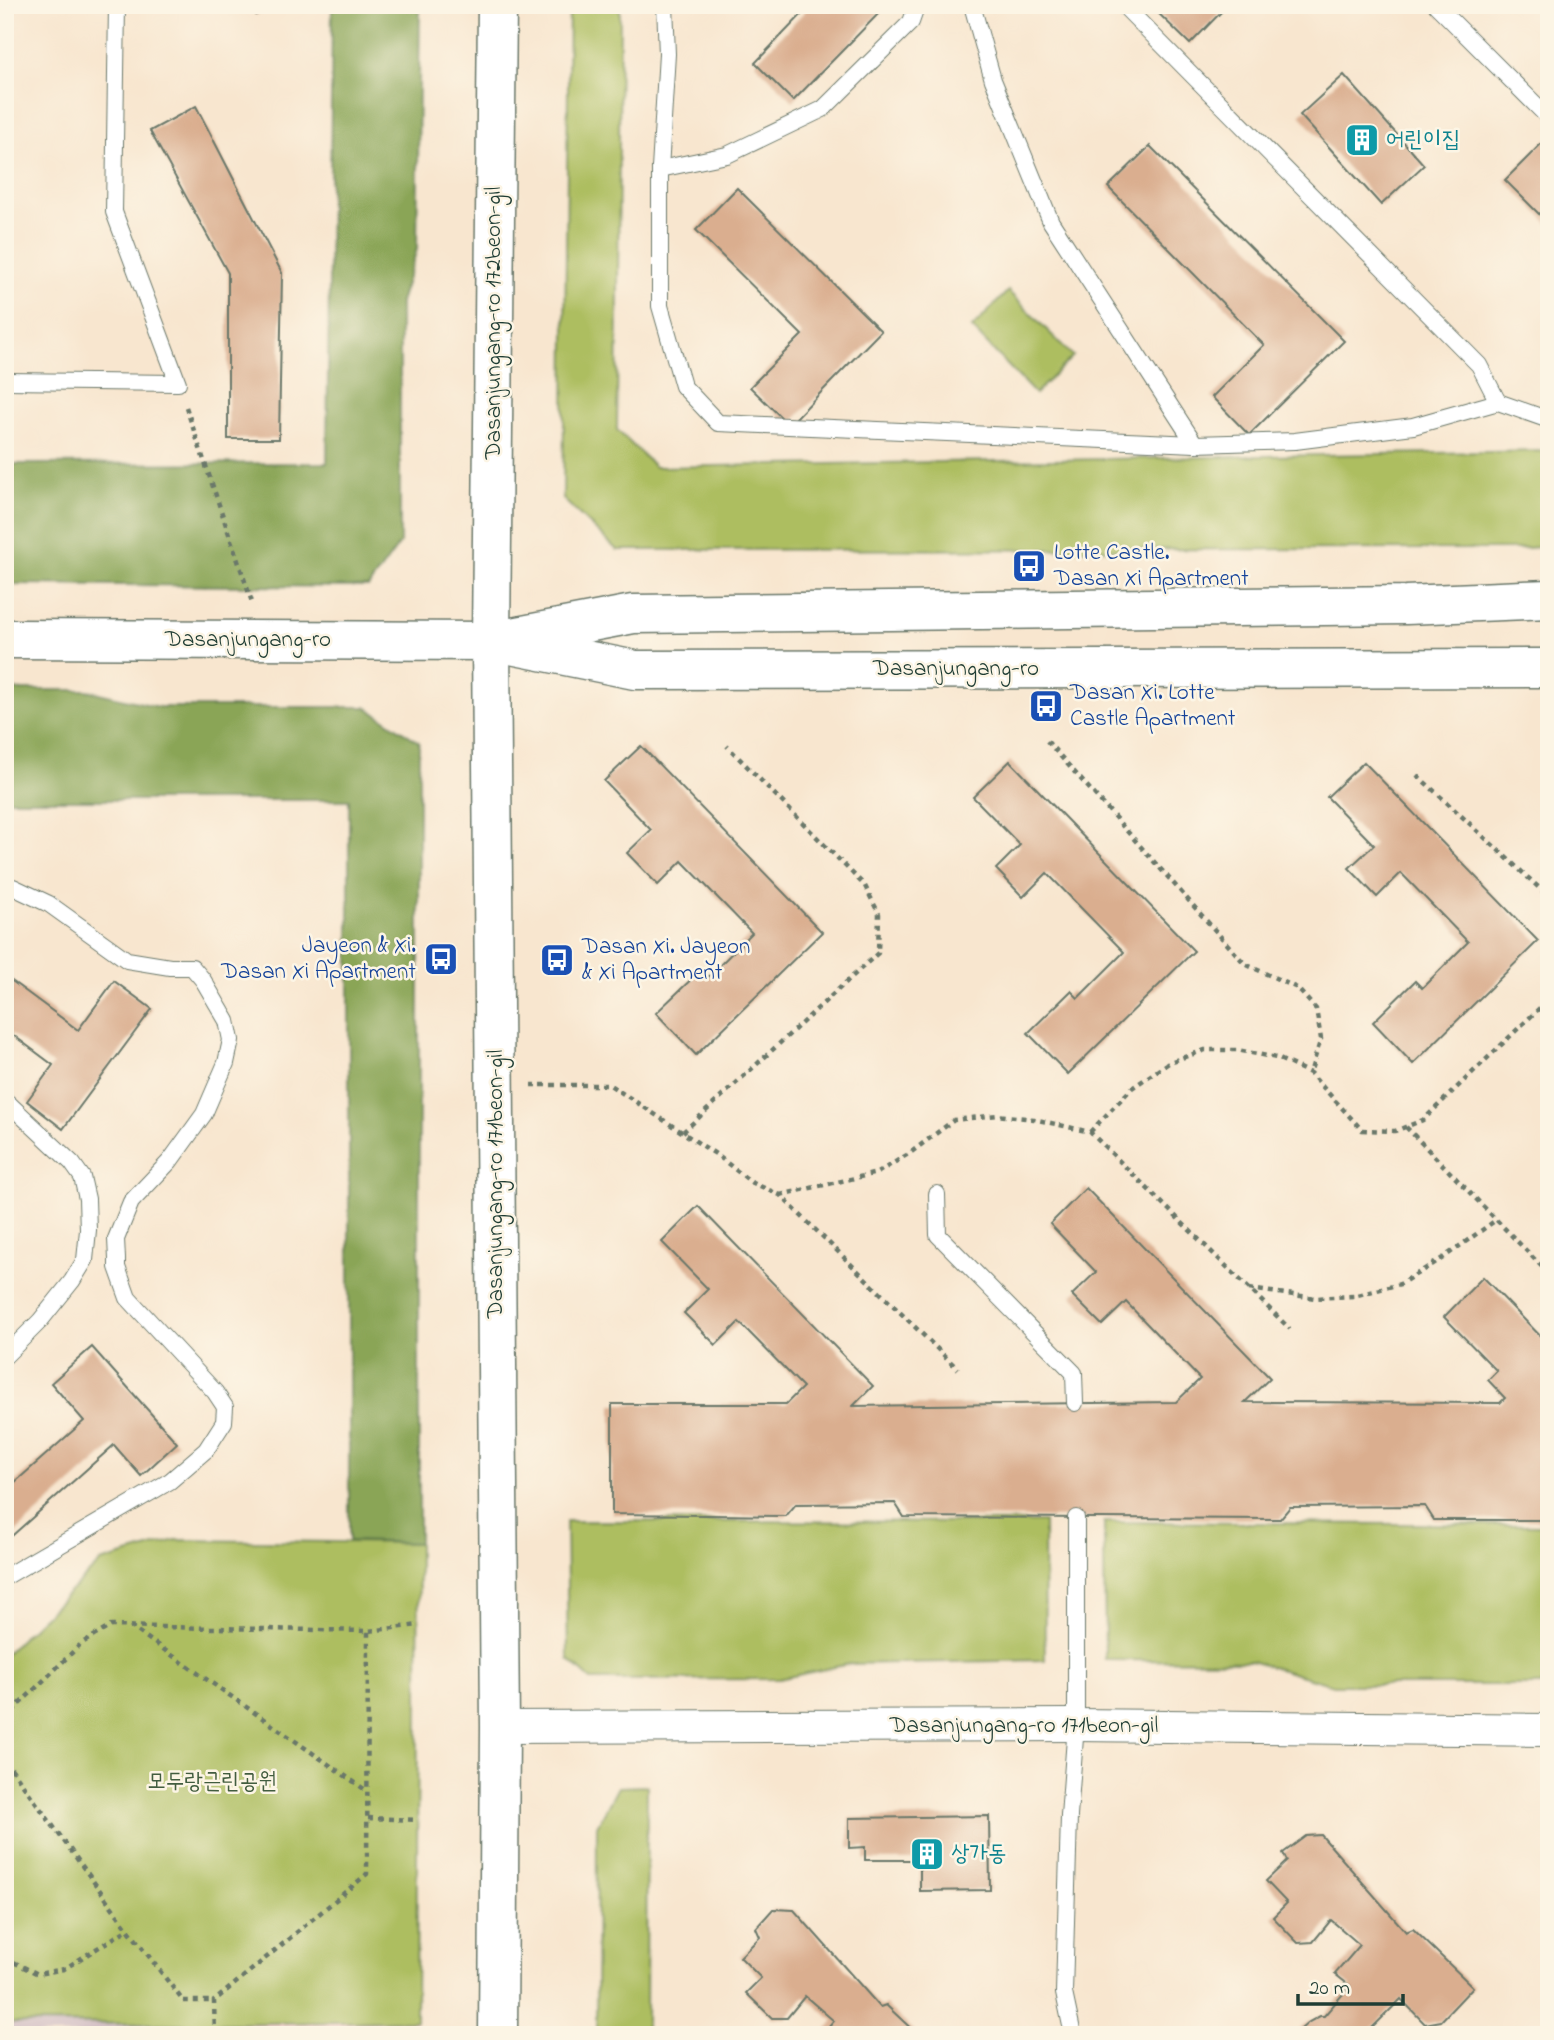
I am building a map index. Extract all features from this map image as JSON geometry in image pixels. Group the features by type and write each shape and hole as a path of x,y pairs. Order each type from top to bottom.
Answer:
{"street":[{"name":"Dasanjungang-ro 172beon-gil","path":"491,641 497,5"},
{"name":"Dasanjungang-ro","path":"5,639 491,641 633,614 1406,605 1549,599"},
{"name":"Dasanjungang-ro","path":"491,641 635,670 1549,668"},
{"name":"Dasanjungang-ro 171beon-gil","path":"491,641 500,1727 498,2035"},
{"name":"Dasanjungang-ro 171beon-gil","path":"500,1727 1076,1725 1549,1730"}],"lane":[{"path":"5,381 178,383 114,212 117,5"},
{"path":"665,5 667,54 660,169 660,306 682,386 718,423 1195,444 1295,441 1413,426 1498,402 1549,420"},
{"path":"660,169 727,155 822,109 911,22 918,5"},
{"path":"972,5 993,80 1051,222 1195,444"},
{"path":"1123,5 1479,365 1498,402"},
{"path":"1436,5 1549,118"},
{"path":"5,887 13,887 49,904 127,960 170,967 192,967 203,980 227,1021 231,1040 226,1063 204,1114 170,1161 131,1202 116,1239 101,1260 72,1281 40,1321 5,1356"},
{"path":"5,1100 72,1163 82,1177 88,1230 101,1260 117,1267 128,1298 215,1392 225,1407 224,1422 206,1450 170,1481 5,1577"},
{"path":"937,1194 938,1235 1074,1373 1075,1403"},
{"path":"1073,2035 1064,1993 1069,1816 1076,1725 1076,1518"}],"path":[{"path":"178,383 265,640"},
{"path":"1047,741 1245,964 1297,988 1316,1009 1321,1039 1310,1073"},
{"path":"683,1132 878,953 879,914 865,886 727,746"},
{"path":"1417,775 1549,897"},
{"path":"1090,1132 1132,1088 1170,1062 1205,1050 1237,1050 1277,1058 1310,1073 1362,1130 1395,1131 1423,1120 1549,999"},
{"path":"495,1086 610,1085 717,1155 751,1182 780,1195 958,1369"},
{"path":"780,1195 877,1172 910,1153 954,1120 997,1115 1034,1119 1090,1132 1290,1329"},
{"path":"1406,1127 1549,1274"},
{"path":"1249,1289 1316,1298 1354,1296 1401,1284 1496,1220"},
{"path":"5,1718 82,1643 111,1626 368,1631 419,1625"},
{"path":"130,1626 368,1791"},
{"path":"5,1760 183,2001 214,2001 367,1874 368,1631"},
{"path":"368,1818 418,1820"},
{"path":"5,1958 38,1974 64,1969 128,1929"},
{"path":"214,2001 215,2035"}],"shaded area":[{"path":"416,2021 416,2035 5,2035 5,2024"},
{"path":"5,2023 195,2024 195,2035 5,2035"}],"green space":[{"path":"332,5 420,5 417,249 400,302 400,543 368,587 5,584 5,464 327,463"},
{"path":"569,5 620,5 617,430 655,467 1549,451 1549,546 1518,549 617,550 563,499"},
{"path":"1008,291 1073,356 1035,394 972,328"},
{"path":"5,690 86,690 159,707 366,707 419,742 419,1543 349,1541 349,800 5,800"},
{"path":"566,1521 1044,1522 1045,1660 849,1664 779,1679 591,1680 568,1659"},
{"path":"1104,1522 1549,1525 1549,1685 1333,1685 1251,1661 1105,1660"},
{"name":"모두랑근린공원","path":"176,1540 419,1543 416,2021 5,2023 5,1654 101,1562"},
{"path":"647,1786 646,2035 596,2035 597,1826 618,1787"}],"building":[{"path":"250,5 273,5 256,15"},
{"path":"801,5 886,6 793,101 755,63 806,10"},
{"path":"1150,5 1228,5 1190,44"},
{"name":"어린이집","path":"1344,75 1424,165 1381,205 1300,115"},
{"path":"196,106 282,273 279,439 228,439 228,273 150,131"},
{"path":"1546,139 1549,142 1549,224 1505,180"},
{"path":"1150,146 1344,341 1249,435 1212,397 1264,345 1108,187"},
{"path":"737,188 881,331 789,425 750,387 802,335 696,230"},
{"path":"641,746 822,932 696,1055 656,1013 699,972 706,979 752,933 682,861 658,885 627,853 651,830 604,781"},
{"path":"1010,761 1194,951 1068,1074 1028,1033 1071,991 1078,998 1124,952 1047,873 1023,897 996,869 1020,845 973,797"},
{"path":"1364,762 1538,941 1413,1064 1373,1022 1415,981 1422,988 1468,942 1401,873 1377,897 1349,868 1374,845 1327,797"},
{"path":"5,976 78,1030 114,981 152,1009 63,1129 27,1101 53,1065 5,1029"},
{"path":"1086,1188 1270,1378 1245,1402 1500,1403 1505,1398 1488,1380 1497,1371 1444,1317 1483,1277 1549,1345 1549,1520 1434,1520 1425,1506 1290,1507 1280,1519 904,1517 895,1503 796,1504 786,1516 612,1514 612,1404 786,1404 803,1387 739,1322 716,1345 684,1313 708,1289 662,1242 698,1206 873,1386 853,1406 1176,1402 1200,1379 1126,1302 1102,1325 1072,1295 1096,1272 1050,1224"},
{"path":"92,1347 177,1443 141,1476 114,1445 5,1542 5,1491 84,1421 51,1383"},
{"name":"상가동","path":"989,1816 990,1890 920,1891 920,1860 865,1860 865,1847 849,1848 849,1818"},
{"path":"1321,1835 1406,1932 1413,1929 1473,1987 1441,2021 1425,2024 1401,1999 1365,2035 1294,2035 1309,2022 1324,2016 1350,1986 1335,1974 1360,1945 1331,1920 1313,1942 1298,1943 1273,1917 1287,1903 1266,1881 1287,1861 1283,1853 1306,1836"},
{"path":"773,1909 794,1910 880,2007 886,2005 918,2035 822,2035 834,2021 805,1996 787,2018 772,2018 746,1993 761,1978 740,1957 760,1937 756,1928"}],"place":[{"name":"어린이집","path":"1362,140"},
{"name":"Lotte Castle. Dasan Xi Apartment","path":"1029,566"},
{"name":"Dasan Xi. Lotte Castle Apartment","path":"1046,706"},
{"name":"Jayeon & Xi. Dasan Xi Apartment","path":"441,959"},
{"name":"Dasan Xi. Jayeon & Xi Apartment","path":"557,960"},
{"name":"상가동","path":"927,1854"}]}
